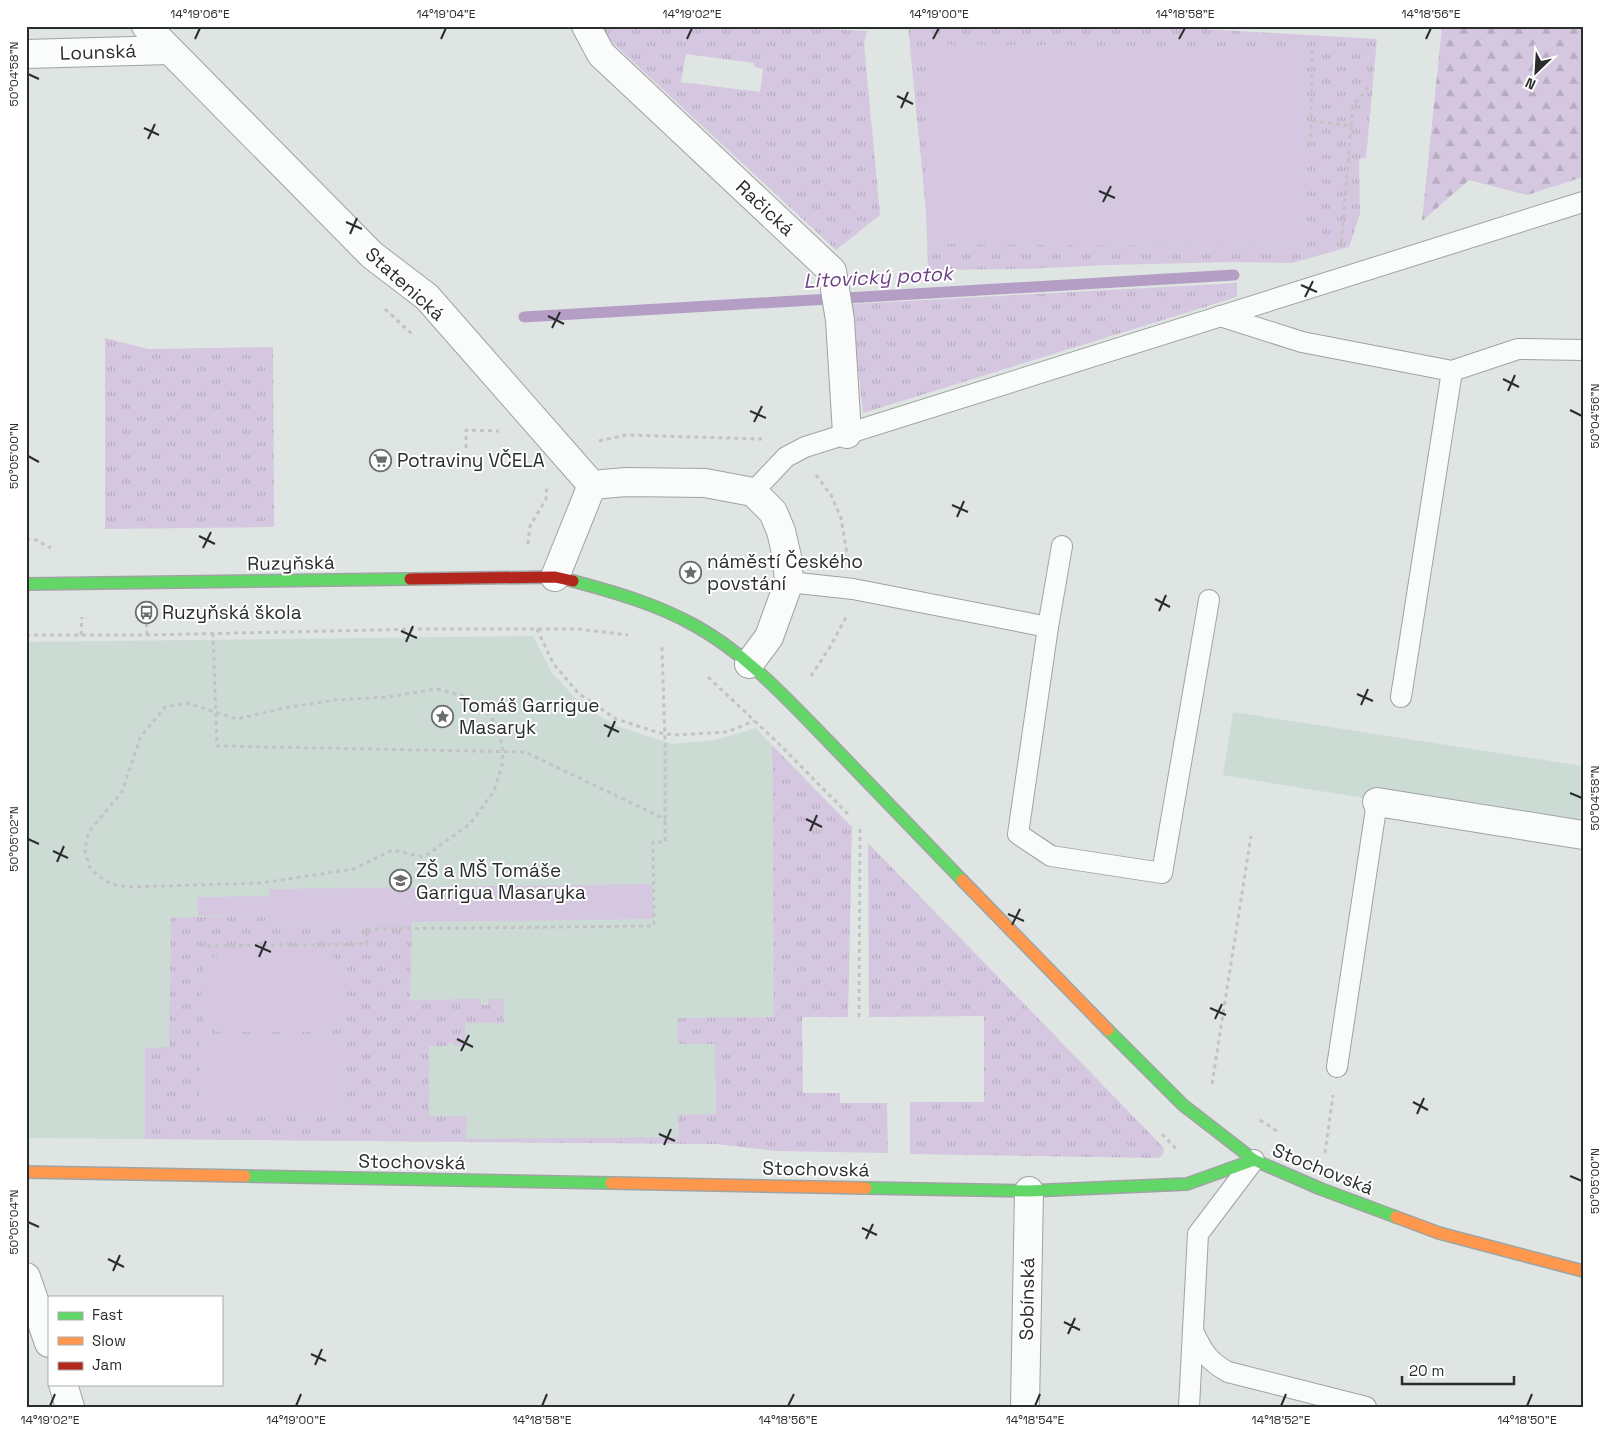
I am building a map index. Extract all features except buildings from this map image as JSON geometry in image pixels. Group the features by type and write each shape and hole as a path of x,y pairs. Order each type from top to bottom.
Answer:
{"street":[{"name":"Statenická","path":"146,26 372,255 427,297 592,485"},
{"name":"Račická","path":"586,26 602,54 832,271 840,320 846,434"},
{"name":"Lounská","path":"26,54 169,50"},
{"path":"748,664 769,637 789,582 787,557 781,531 773,512 753,492 705,483 626,482 592,485 555,577 604,589 666,611 713,636 748,664 791,703 1143,1066 1183,1105 1254,1160"},
{"name":"Ruzyňská","path":"26,584 555,577"},
{"path":"1377,802 1583,835"},
{"name":"Stochovská","path":"26,1172 1029,1191 1187,1184 1254,1160 1321,1189 1439,1234 1582,1269"},
{"name":"Sobínská","path":"1025,1407 1029,1191"},
{"path":"26,1277 48,1340"},
{"path":"64,1386 70,1407"}],"lane":[{"path":"753,492 786,457 805,447 1583,202"},
{"path":"1220,316 1302,342 1452,371 1518,349 1583,350"},
{"path":"1401,697 1452,371"},
{"path":"1062,546 1048,627 1018,834 1051,856 1162,873 1209,600"},
{"path":"789,582 853,590 1048,627"},
{"path":"1337,1067 1377,802"},
{"path":"1189,1407 1198,1234 1254,1160"},
{"path":"1192,1330 1202,1351 1214,1364 1228,1372 1366,1407"}],"path":[{"path":"1310,145 1312,50"},
{"path":"1339,278 1353,106 1368,87"},
{"path":"1311,121 1351,126"},
{"path":"466,448 466,430 503,431"},
{"path":"597,441 626,435 771,439"},
{"path":"528,547 530,526 546,500 547,482"},
{"path":"26,539 34,539 51,548"},
{"path":"146,612 147,635"},
{"path":"81,635 82,614"},
{"path":"26,635 147,635 422,629 578,629 626,634 635,637"},
{"path":"537,629 554,663 578,693 616,719 674,736 727,732 754,721"},
{"path":"213,633 217,746 525,752 665,819"},
{"path":"653,644 670,650"},
{"path":"207,946 367,944 366,929 654,926 653,842 665,842 662,647"},
{"path":"707,676 853,819"},
{"path":"438,689 472,698 498,725 503,752 502,765 494,791 470,824 424,857 392,850 354,870 261,883 128,886 111,884 97,875 89,866 85,850 88,833 122,792 140,738 166,707 187,703 217,713 237,719 284,708 335,700 388,697 438,689"},
{"path":"859,1016 860,826 864,830"},
{"path":"1211,1087 1251,836"},
{"path":"1321,1189 1337,1067"},
{"path":"1157,1129 1178,1150 1177,1156"}],"shaded area":[{"name":"ZŠ a MŠ Tomáše Garrigua Masaryka","path":"533,636 552,673 579,702 614,725 672,744 715,740 756,728 772,745 776,1151 717,1144 26,1138 26,642"},
{"path":"1233,712 1583,766 1583,834 1223,775"}],"green space":[{"path":"600,26 796,26 867,31 864,44 880,215 836,250 601,32","holes":["686,54 754,63 754,67 763,69 760,92 681,82"]},
{"path":"908,26 1153,26 1377,39 1366,158 1359,159 1360,214 1349,247 1292,263 1231,262 1025,269 928,270 926,211"},
{"path":"1442,26 1583,26 1583,177 1527,195 1469,180 1422,221"},
{"path":"932,44 1304,47 1303,247 931,244"},
{"path":"1237,283 1237,297 863,413 851,304"},
{"path":"105,338 148,349 273,347 274,527 105,529"},
{"path":"772,745 852,827 848,1017 802,1017 803,1093 840,1093 840,1103 887,1103 888,1153 776,1151 717,1144 145,1139 145,1048 169,1047 171,918 266,915 267,924 412,922 410,1000 480,999 481,1005 488,1005 488,999 504,999 504,1023 465,1023 466,1046 454,1046 453,1043 449,1043 448,1046 429,1046 429,1116 467,1116 466,1139 679,1137 678,1115 716,1114 715,1044 678,1044 678,1018 774,1017"},
{"path":"868,843 1163,1147 1164,1153 1162,1156 1157,1158 910,1154 910,1102 984,1102 984,1016 869,1017"},
{"path":"652,884 653,919 267,924 266,915 198,916 198,897 269,896 269,889"},
{"path":"221,953 323,953 332,957 339,964 342,976 342,1019 340,1024 330,1032 218,1032 211,1029 203,1018 201,994 203,976 206,964"},
{"path":"199,1037 345,1037 346,1116 199,1116"}],"waterway":[{"name":"Litovický potok","path":"524,317 1234,275"}],"traffic: fast":[{"path":"26,584 410,579"},
{"path":"573,581 619,594 665,611 694,625 732,650 767,679 962,880"},
{"path":"1108,1030 1183,1105 1254,1160 1321,1189 1396,1217"},
{"path":"866,1188 1029,1191 1187,1184 1254,1160"},
{"path":"245,1176 611,1183"}],"traffic: slow":[{"path":"962,880 1108,1030"},
{"path":"26,1172 245,1176"},
{"path":"611,1183 866,1188"},
{"path":"1396,1217 1439,1233 1583,1271"}],"traffic: jam":[{"path":"410,579 555,577 573,581"}],"place":[{"name":"Potraviny VČELA","path":"381,460"},
{"name":"náměstí Českého povstání","path":"691,572"},
{"name":"Ruzyňská škola","path":"146,612"},
{"name":"Tomáš Garrigue Masaryk","path":"443,716"},
{"name":"ZŠ a MŠ Tomáše Garrigua Masaryka","path":"400,881"}]}
